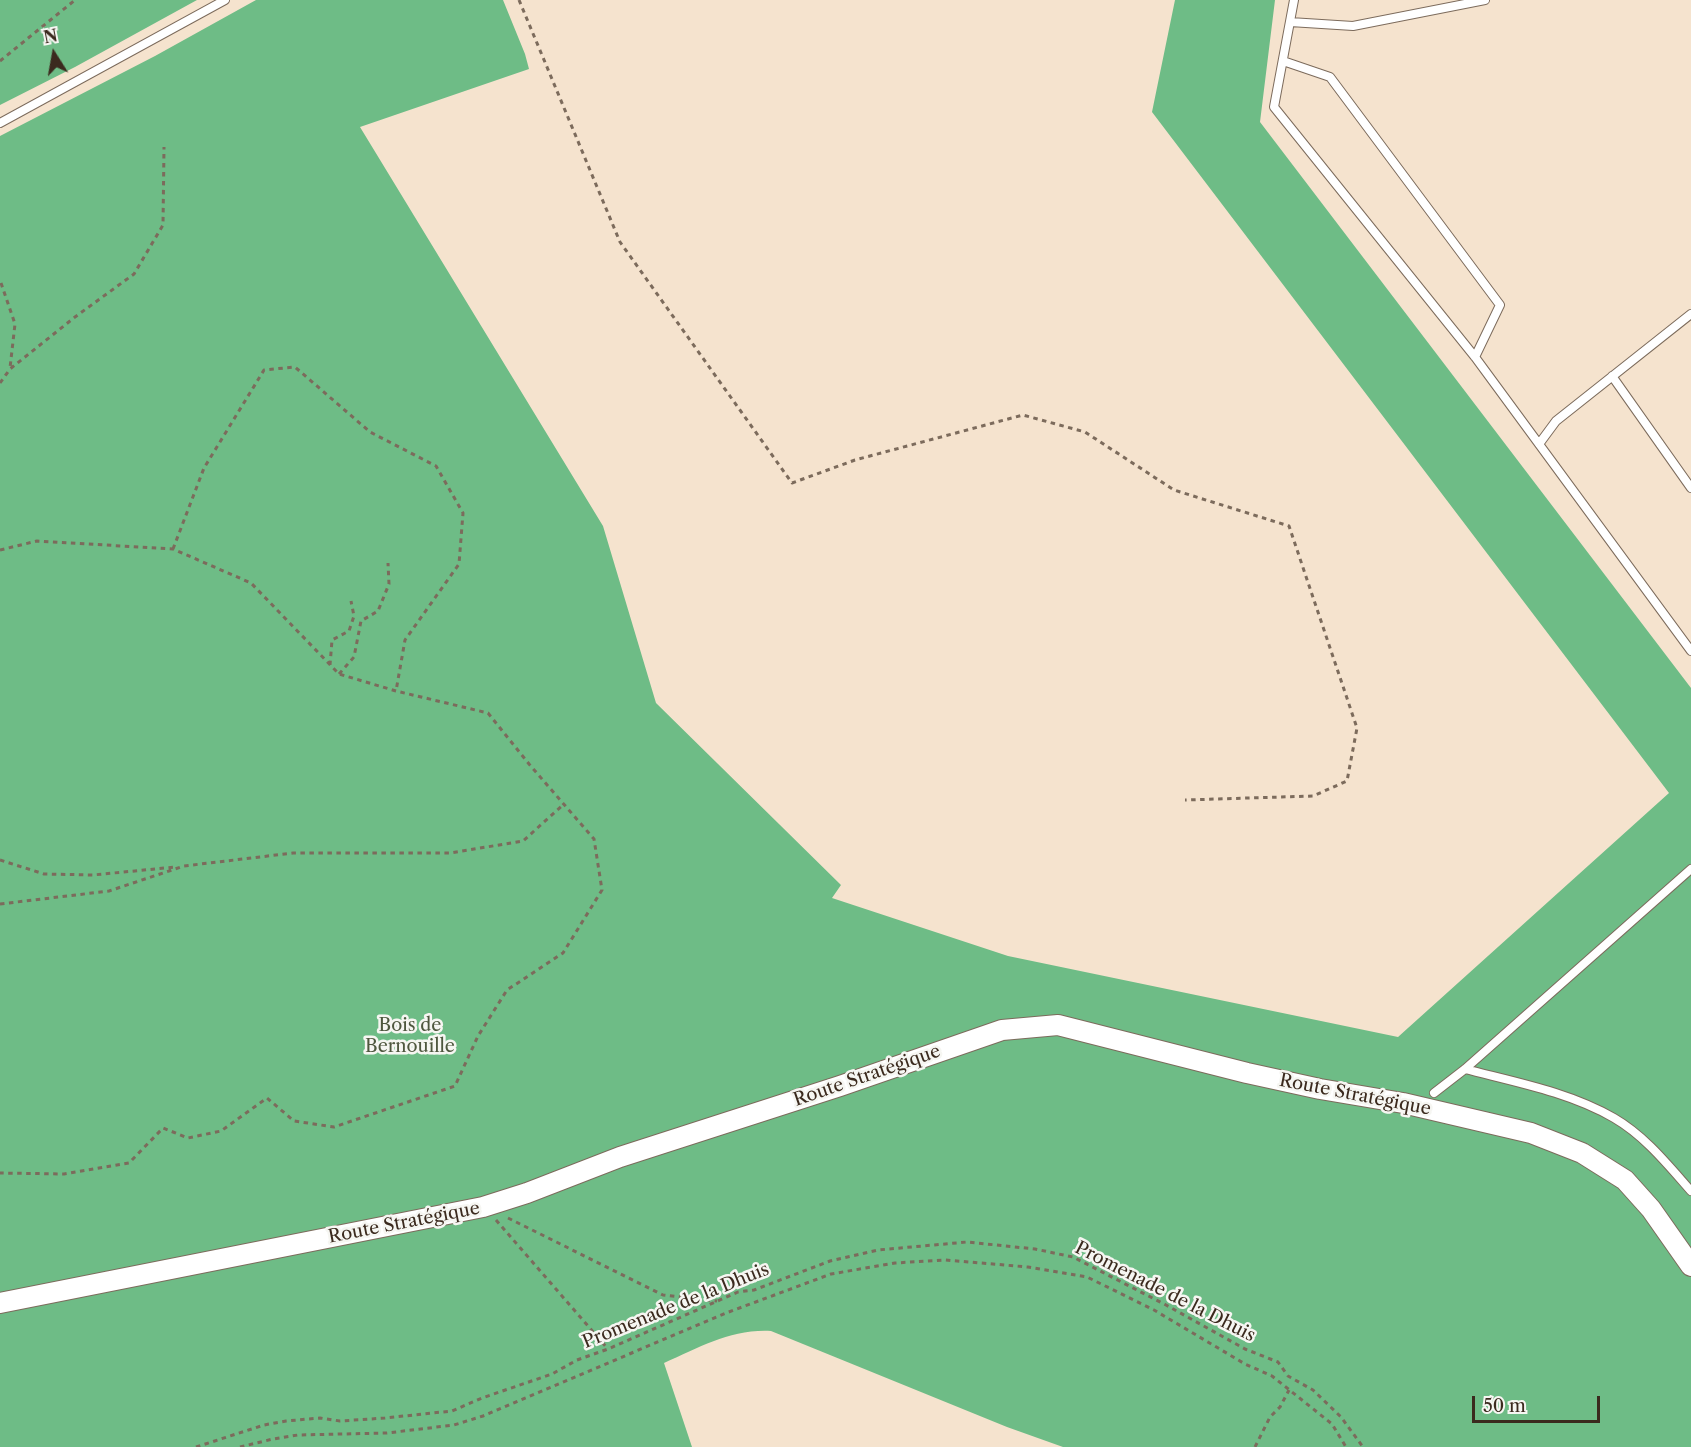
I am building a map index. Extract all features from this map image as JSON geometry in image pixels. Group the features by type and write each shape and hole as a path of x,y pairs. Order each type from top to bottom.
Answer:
{"street":[{"name":"Route Stratégique","path":"0,1303 485,1207 620,1157 840,1086 1002,1030 1058,1025 1247,1073 1320,1089 1403,1103 1531,1133 1582,1153 1624,1180 1651,1209 1691,1266"}],"lane":[{"path":"0,123 225,0"},
{"path":"1294,0 1274,107 1475,357 1691,651"},
{"path":"1290,22 1353,26 1485,0"},
{"path":"1283,61 1330,77 1500,305 1475,357"},
{"path":"1539,444 1556,421 1691,314"},
{"path":"1612,376 1691,488"},
{"path":"1434,1093 1465,1069 1691,869"},
{"path":"1465,1069 1577,1099 1616,1119 1655,1150 1691,1191"}],"path":[{"path":"0,61 75,0"},
{"path":"519,0 620,242 792,483 855,460 1023,415 1085,432 1174,490 1289,526 1357,728 1347,781 1313,796 1185,800"},
{"path":"0,382 10,369 134,274 163,225 164,147"},
{"path":"1,283 15,324 10,369"},
{"path":"173,549 204,468 264,370 295,367 370,432 436,466 464,513 459,564 405,640 396,691"},
{"path":"0,550 37,541 173,549 251,583 339,674 396,691 488,713 594,839 602,890 563,953 507,990 478,1036 455,1086 334,1127 294,1121 267,1098 221,1131 188,1137 163,1128 129,1163 64,1174 0,1173"},
{"path":"339,674 354,657 361,621 378,611 389,584 388,563"},
{"path":"330,665 332,640 349,631 354,615 351,601"},
{"path":"0,860 44,874 93,875 293,853 450,853 523,841 564,804"},
{"path":"0,904 109,891 184,866"},
{"path":"485,1207 663,1295 717,1301"},
{"path":"485,1207 608,1349"},
{"name":"Promenade de la Dhuis","path":"196,1447 264,1425 286,1421 320,1418 340,1421 452,1411 552,1374 577,1360 608,1349 738,1292 754,1290 830,1261 879,1250 967,1242 1035,1249 1073,1257 1245,1349 1278,1362 1288,1376 1313,1390 1341,1417 1363,1447"},
{"name":"Promenade de la Dhuis","path":"240,1447 298,1436 387,1432 454,1425 483,1416 726,1313 831,1274 895,1263 945,1260 1028,1267 1087,1277 1154,1310 1245,1364 1272,1376 1332,1424 1346,1447"},
{"path":"1255,1447 1270,1417 1280,1407 1289,1389"}],"green space":[{"path":"0,0 197,0 0,105"},
{"name":"Bois de Bernouille","path":"256,0 503,0 529,69 360,127 603,526 656,703 841,885 832,898 1008,956 1398,1037 1669,793 1152,112 1175,0 1275,0 1260,122 1691,688 1691,1447 1063,1447 1007,1427 771,1331 756,1331 729,1336 703,1345 664,1363 692,1447 0,1447 0,136 155,56"}]}
